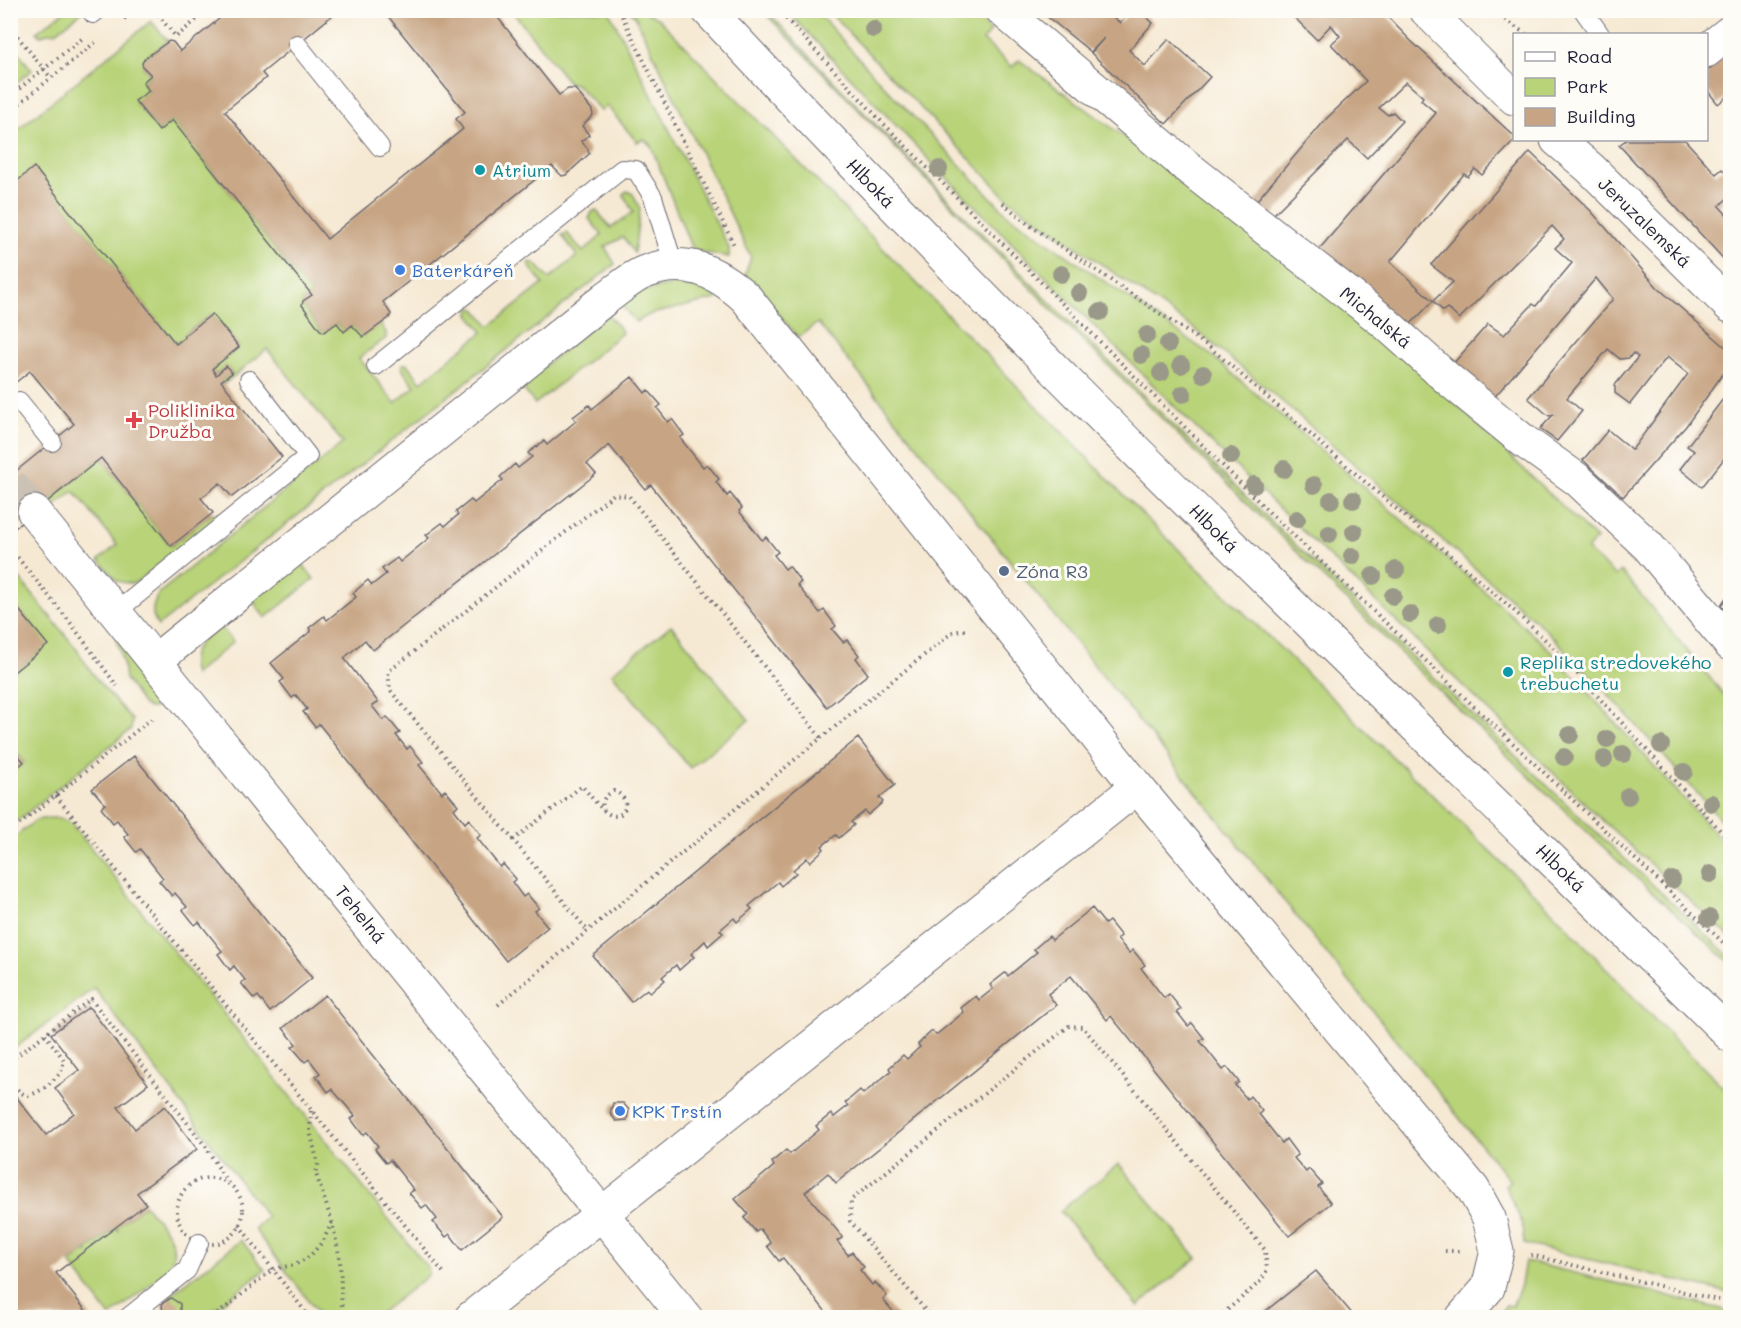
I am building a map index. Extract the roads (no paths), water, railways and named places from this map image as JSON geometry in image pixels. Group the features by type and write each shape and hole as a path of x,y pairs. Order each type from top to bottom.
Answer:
{"street":[{"name":"Hlboká","path":"708,10 817,128 983,298 1313,627 1731,1035"},
{"name":"Michalská","path":"1002,10 1186,166 1383,321 1448,379 1525,442 1578,480 1648,546 1731,644"},
{"path":"1426,10 1513,96"},
{"path":"1708,50 1731,32"},
{"name":"Jeruzalemská","path":"1559,141 1587,154 1731,306"},
{"path":"156,660 606,298 644,272 674,266 706,269 730,284 746,298 1137,786 1473,1189 1489,1218 1497,1251 1488,1288 1462,1317"},
{"name":"Tehelná","path":"34,512 686,1317"},
{"path":"471,1317 1137,786"}],"lane":[{"path":"1583,10 1599,33"},
{"path":"297,44 380,147"},
{"path":"376,366 622,169 636,170 653,197 674,266"},
{"path":"116,612 308,456 249,380"},
{"path":"19,401 52,442"},
{"path":"127,1317 187,1270 199,1243"}],"tunnel":[{"path":"10,484 34,512"}],"place":[{"name":"Atrium","path":"480,170"},
{"name":"Baterkáreň","path":"400,270"},
{"name":"Poliklinika Družba","path":"134,420"},
{"name":"Zóna R3","path":"1004,571"},
{"name":"Replika stredovekého trebuchetu","path":"1508,672"},
{"name":"KPK Trstín","path":"620,1111"}]}
